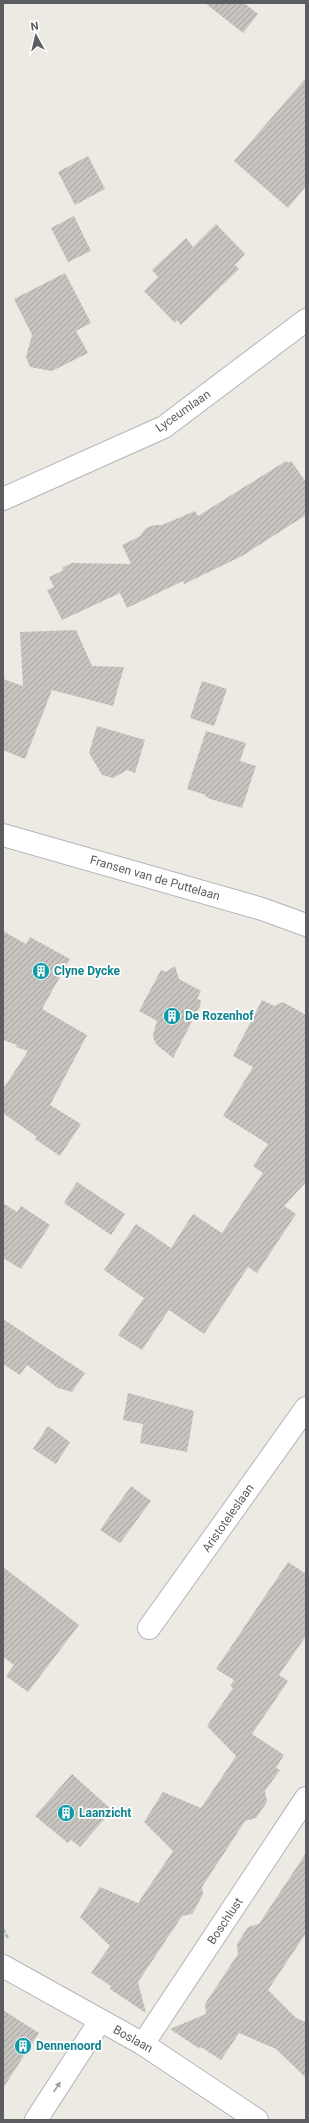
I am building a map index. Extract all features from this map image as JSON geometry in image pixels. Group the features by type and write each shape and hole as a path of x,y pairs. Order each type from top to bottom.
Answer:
{"street":[{"name":"Lyceumlaan","path":"3,499 164,427 306,320"},
{"name":"Fransen van de Puttelaan","path":"3,835 262,909 306,925"},
{"name":"Aristoteleslaan","path":"149,1628 306,1408"},
{"name":"Boschlust","path":"143,2044 306,1798"},
{"name":"Boslaan","path":"3,1966 143,2044 257,2120"},
{"path":"36,2120 100,2021"}],"building":[{"path":"205,3 244,3 258,14 243,33"},
{"path":"306,78 306,186 288,208 234,161"},
{"path":"88,156 105,189 75,205 58,172"},
{"path":"74,216 91,251 68,262 51,228"},
{"path":"216,224 245,254 235,265 239,269 181,325 177,320 175,323 144,291 158,277 152,270 186,238 193,247"},
{"path":"65,273 91,323 76,331 88,353 52,371 30,367 26,357 32,335 14,299"},
{"path":"286,461 288,463 291,461 306,482 306,515 242,556 184,584 183,581 127,608 120,593 62,620 47,590 54,587 49,577 62,571 63,567 72,563 131,564 122,545 140,536 146,528 154,525 162,525 195,511 198,516"},
{"path":"76,630 92,666 124,667 113,706 52,690 25,759 3,750 3,679 23,686 20,632"},
{"path":"202,681 227,689 214,726 190,718"},
{"path":"97,726 145,740 135,773 127,770 113,778 102,775 89,753"},
{"path":"206,731 246,743 240,761 256,766 242,808 210,799 205,796 206,795 187,789"},
{"path":"3,931 26,944 30,937 70,959 42,1009 87,1035 50,1105 81,1124 60,1156 35,1139 37,1137 3,1113 3,1089 28,1051 3,1040"},
{"name":"De Rozenhof","path":"175,966 179,979 201,991 197,999 201,1000 200,1006 173,1058 157,1045 154,1040 153,1035 157,1021 139,1011 161,970 166,972"},
{"path":"262,1000 274,1006 283,1002 306,1015 306,1182 284,1206 296,1214 257,1273 248,1267 204,1334 169,1310 142,1350 118,1335 144,1298 104,1270 136,1224 171,1248 193,1214 222,1233 263,1173 253,1166 268,1144 223,1116 253,1067 233,1056"},
{"path":"77,1182 125,1214 111,1235 64,1203"},
{"path":"3,1203 17,1212 21,1206 50,1225 21,1269 3,1258"},
{"path":"3,1319 85,1373 72,1392 58,1388 27,1365 20,1375 3,1364"},
{"path":"128,1393 194,1411 187,1452 140,1443 143,1424 123,1420"},
{"path":"48,1426 70,1442 56,1464 33,1449"},
{"path":"131,1486 151,1501 120,1543 100,1530"},
{"path":"288,1562 306,1574 306,1636 279,1675 288,1681 252,1734 284,1755 276,1768 280,1770 265,1791 267,1802 256,1818 245,1821 202,1887 203,1894 192,1914 182,1916 138,1982 146,2013 110,1989 111,1986 91,1973 110,1946 80,1917 100,1887 138,1903 173,1851 144,1822 163,1792 201,1808 236,1756 207,1726 233,1688 230,1686 234,1680 216,1669"},
{"path":"3,1567 79,1625 28,1692 6,1676 14,1665 3,1657"},
{"name":"Laanzicht","path":"72,1774 112,1810 80,1847 71,1840 68,1843 35,1816"},
{"path":"306,1853 306,1933 268,1990 296,2018 306,2022 306,2078 276,2049 239,2033 221,2060 201,2047 200,2049 170,2029 206,2014 205,2004 238,1954 237,1944 248,1927 259,1924"},
{"name":"Dennenoord","path":"3,2010 39,2033 3,2088"}],"place":[{"name":"Clyne Dycke","path":"41,971"},
{"name":"De Rozenhof","path":"172,1016"},
{"name":"Laanzicht","path":"66,1813"},
{"name":"Dennenoord","path":"23,2046"}]}
